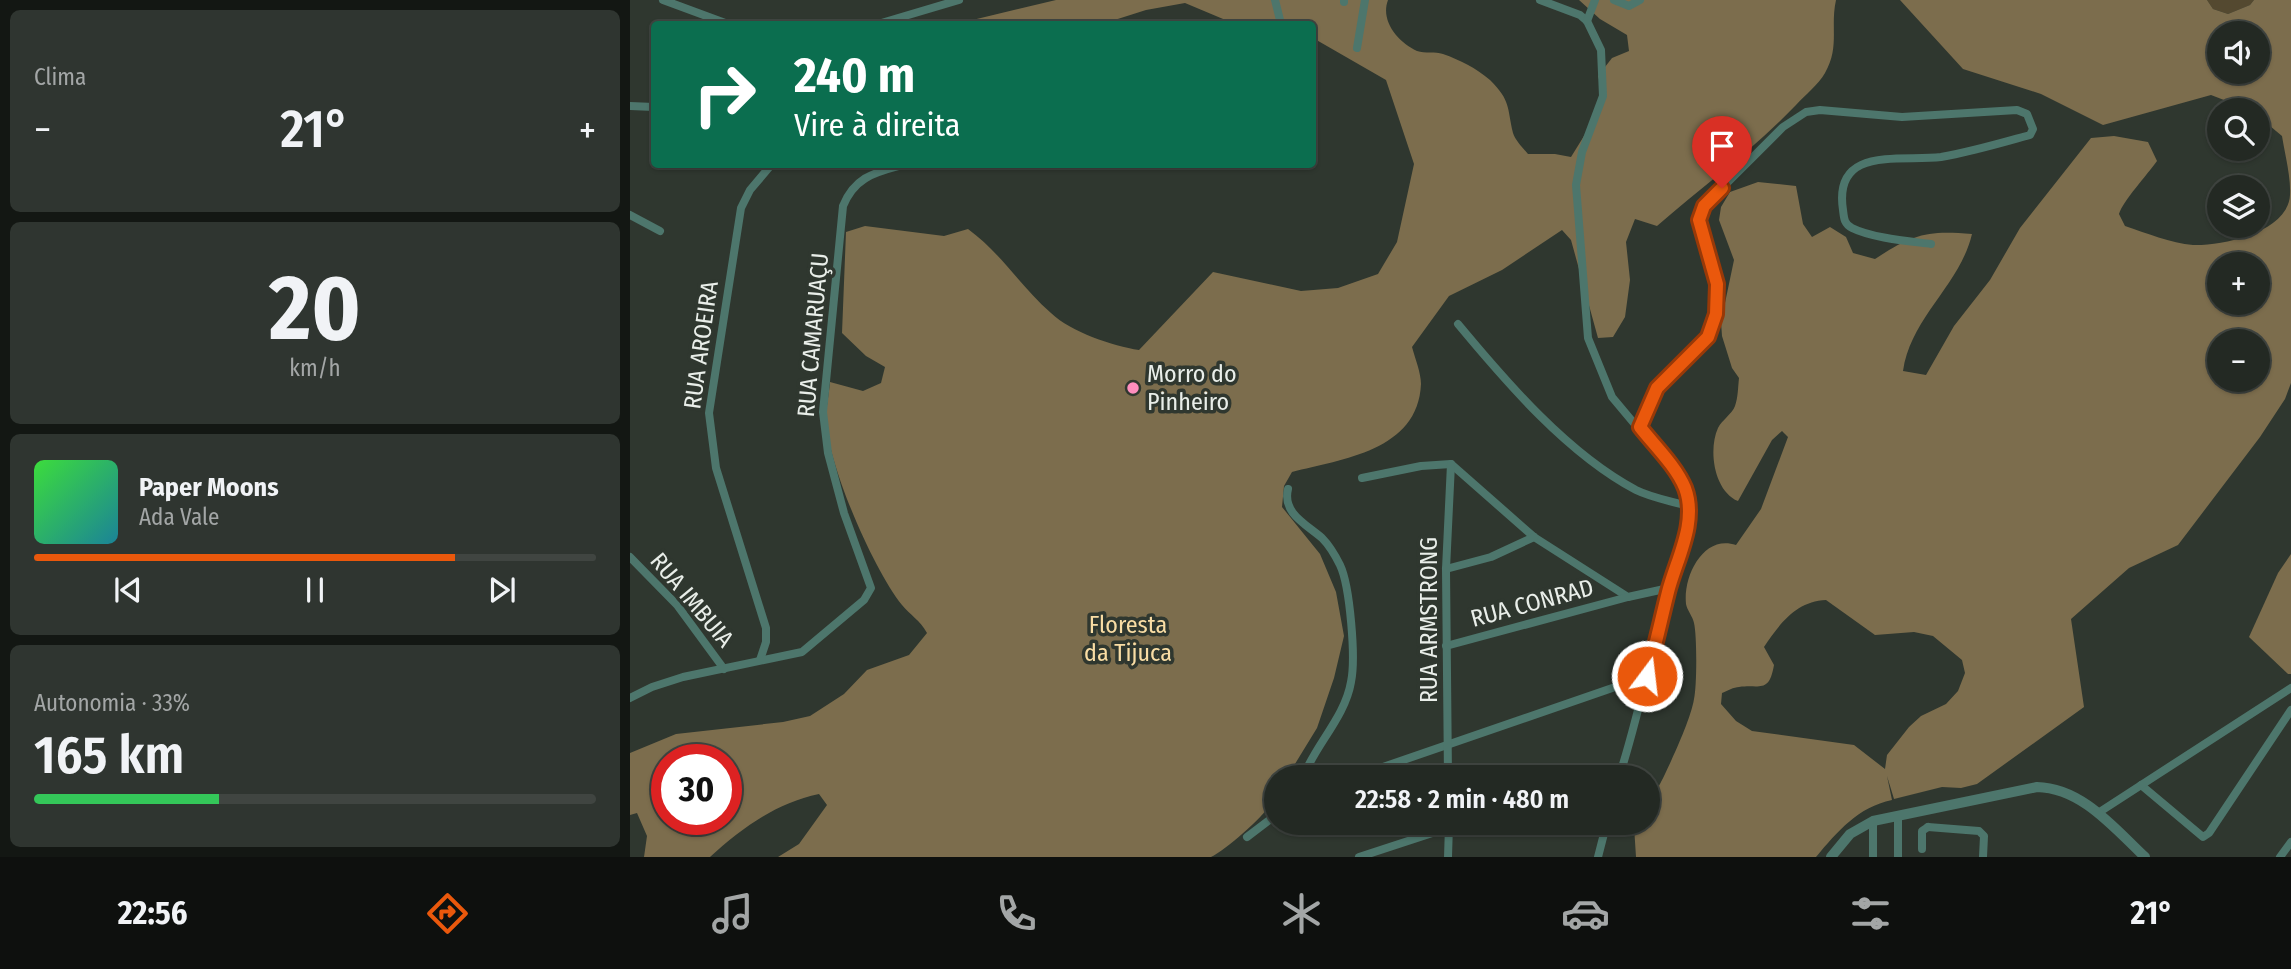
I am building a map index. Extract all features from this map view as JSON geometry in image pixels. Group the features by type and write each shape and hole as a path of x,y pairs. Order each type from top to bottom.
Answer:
{"street":[{"path":"663,0 720,21"},
{"path":"888,21 959,0"},
{"path":"1275,0 1280,21"},
{"path":"1357,48 1365,0"},
{"path":"1540,0 1587,20 1601,50 1603,96 1582,152 1576,185 1588,338 1607,387 1679,477 1685,488 1688,506 1684,547 1669,588 1629,750 1622,765"},
{"path":"1587,20 1595,0"},
{"path":"1614,0 1629,6 1640,0"},
{"path":"630,106 651,107"},
{"path":"1640,427 1657,388 1708,337 1716,314 1717,284 1699,220 1704,206 1783,127 1806,112 1820,110 1902,117 2017,110 2027,114 2033,129 2030,135 1937,157 1884,157 1860,166 1842,183 1840,194 1844,221 1852,228 1895,239 1931,244"},
{"name":"RUA AROEIRA","path":"760,660 766,642 766,628 716,468 709,413 741,208 750,190 769,168"},
{"name":"RUA CAMARUAÇU","path":"760,660 802,652 864,600 872,588 844,513 828,453 823,412 843,206 848,194 868,174 891,168"},
{"path":"630,215 660,231"},
{"path":"1458,324 1507,379 1586,458 1638,491 1688,506"},
{"path":"1362,478 1421,466 1451,464 1534,537 1628,597"},
{"name":"RUA ARMSTRONG","path":"1448,765 1446,569 1451,464"},
{"path":"1288,489 1288,506 1324,540 1341,567 1346,585 1353,668 1348,694 1310,765"},
{"path":"1446,569 1491,557 1534,537"},
{"name":"RUA IMBUIA","path":"630,556 677,605 724,669"},
{"name":"RUA CONRAD","path":"1447,646 1669,588"},
{"path":"630,698 673,680 760,660"},
{"path":"1389,765 1647,676"},
{"path":"2098,813 2291,688"},
{"path":"2141,785 2203,837 2209,833 2291,710"},
{"path":"1831,857 1850,834 1874,821 2037,787 2063,791 2098,813 2145,857"},
{"path":"1924,811 1928,827"},
{"path":"1898,817 1898,857"},
{"path":"1873,857 1874,821"},
{"path":"1247,837 1264,824"},
{"path":"1922,849 1922,831 1928,827 1979,831 1984,835 1983,857"},
{"path":"1359,857 1421,835"},
{"path":"1448,857 1449,835"},
{"path":"1598,857 1604,835"},
{"path":"2280,857 2291,842"}],"shaded area":[{"path":"2207,0 2254,0 2250,5 2228,14 2213,9"}],"green space":[{"name":"Floresta da Tijuca","path":"1056,0 1388,0 1386,16 1392,30 1403,42 1417,51 1440,53 1462,62 1497,87 1507,105 1514,136 1528,154 1571,157 1592,123 1603,92 1598,76 1612,58 1629,51 1627,35 1600,19 1579,0 1836,0 1830,64 1815,86 1763,137 1657,226 1635,219 1626,242 1630,280 1625,317 1613,337 1598,338 1571,240 1562,230 1502,270 1449,296 1412,347 1421,380 1417,406 1407,424 1392,438 1354,456 1292,472 1284,486 1282,507 1320,554 1336,592 1344,636 1334,678 1317,728 1294,765 1264,765 1264,812 1226,847 1211,857 778,857 799,844 827,805 819,794 774,810 742,830 742,744 652,744 676,734 783,722 810,716 844,694 867,670 909,655 927,633 890,589 878,567 843,489 829,439 826,420 830,382 863,391 881,383 885,367 866,356 842,333 846,232 865,226 944,236 968,229 991,249 1059,320 1093,337 1139,350 1213,272 1301,291 1338,288 1378,274 1397,242 1414,164 1386,80 1316,40 1316,21 1228,21 1185,3 1146,10 1111,21 968,21"},
{"path":"1900,0 2207,0 2213,9 2228,14 2250,5 2254,0 2291,0 2291,383 2285,399 2260,437 2178,545 2129,568 2071,619 2084,707 1977,784 1961,788 1942,787 1894,799 1887,776 1892,800 1859,814 1841,829 1816,857 1636,857 1635,835 1660,835 1660,784 1694,699 1695,629 1686,604 1688,581 1705,551 1725,543 1736,545 1761,509 1788,437 1782,431 1772,440 1738,501 1730,496 1718,479 1714,447 1718,428 1735,406 1739,378 1732,368 1722,336 1721,322 1734,260 1719,220 1721,207 1730,192 1758,182 1796,186 1803,224 1812,237 1830,227 1846,237 1853,253 1875,259 1900,244 1921,236 1943,233 1972,234 1957,269 1925,317 1908,352 1903,371 1926,375 1954,326 1990,280 2020,228 2091,138 2114,136 2148,142 2157,161 2121,209 2119,214 2125,226 2193,245 2221,243 2239,238 2270,238 2270,224 2286,208 2290,195 2289,173 2282,136 2270,126 2270,98 2219,98 2211,95 2103,125 2041,94 1963,69","holes":["1826,600 1875,635 1914,632 1933,636 1962,660 1965,673 1958,691 1946,704 1921,716 1909,727 1887,755 1885,769 1854,745 1752,731 1736,721 1721,704 1722,693 1728,690 1766,684 1774,665 1764,647 1776,630 1790,615 1806,604"]},
{"path":"2291,554 2291,674 2288,674 2249,637 2278,573"},
{"name":"Floresta da Tijuca","path":"651,744 651,835 735,835 710,857 644,857 647,836 637,813 630,815 630,753"}],"place":[{"name":"Morro do Pinheiro","path":"1133,388"}],"route":[{"path":"1647,676 1669,588 1684,547 1688,506 1685,488 1679,477 1640,427 1657,388 1708,337 1716,314 1717,284 1699,220 1704,206 1722,188"}]}
